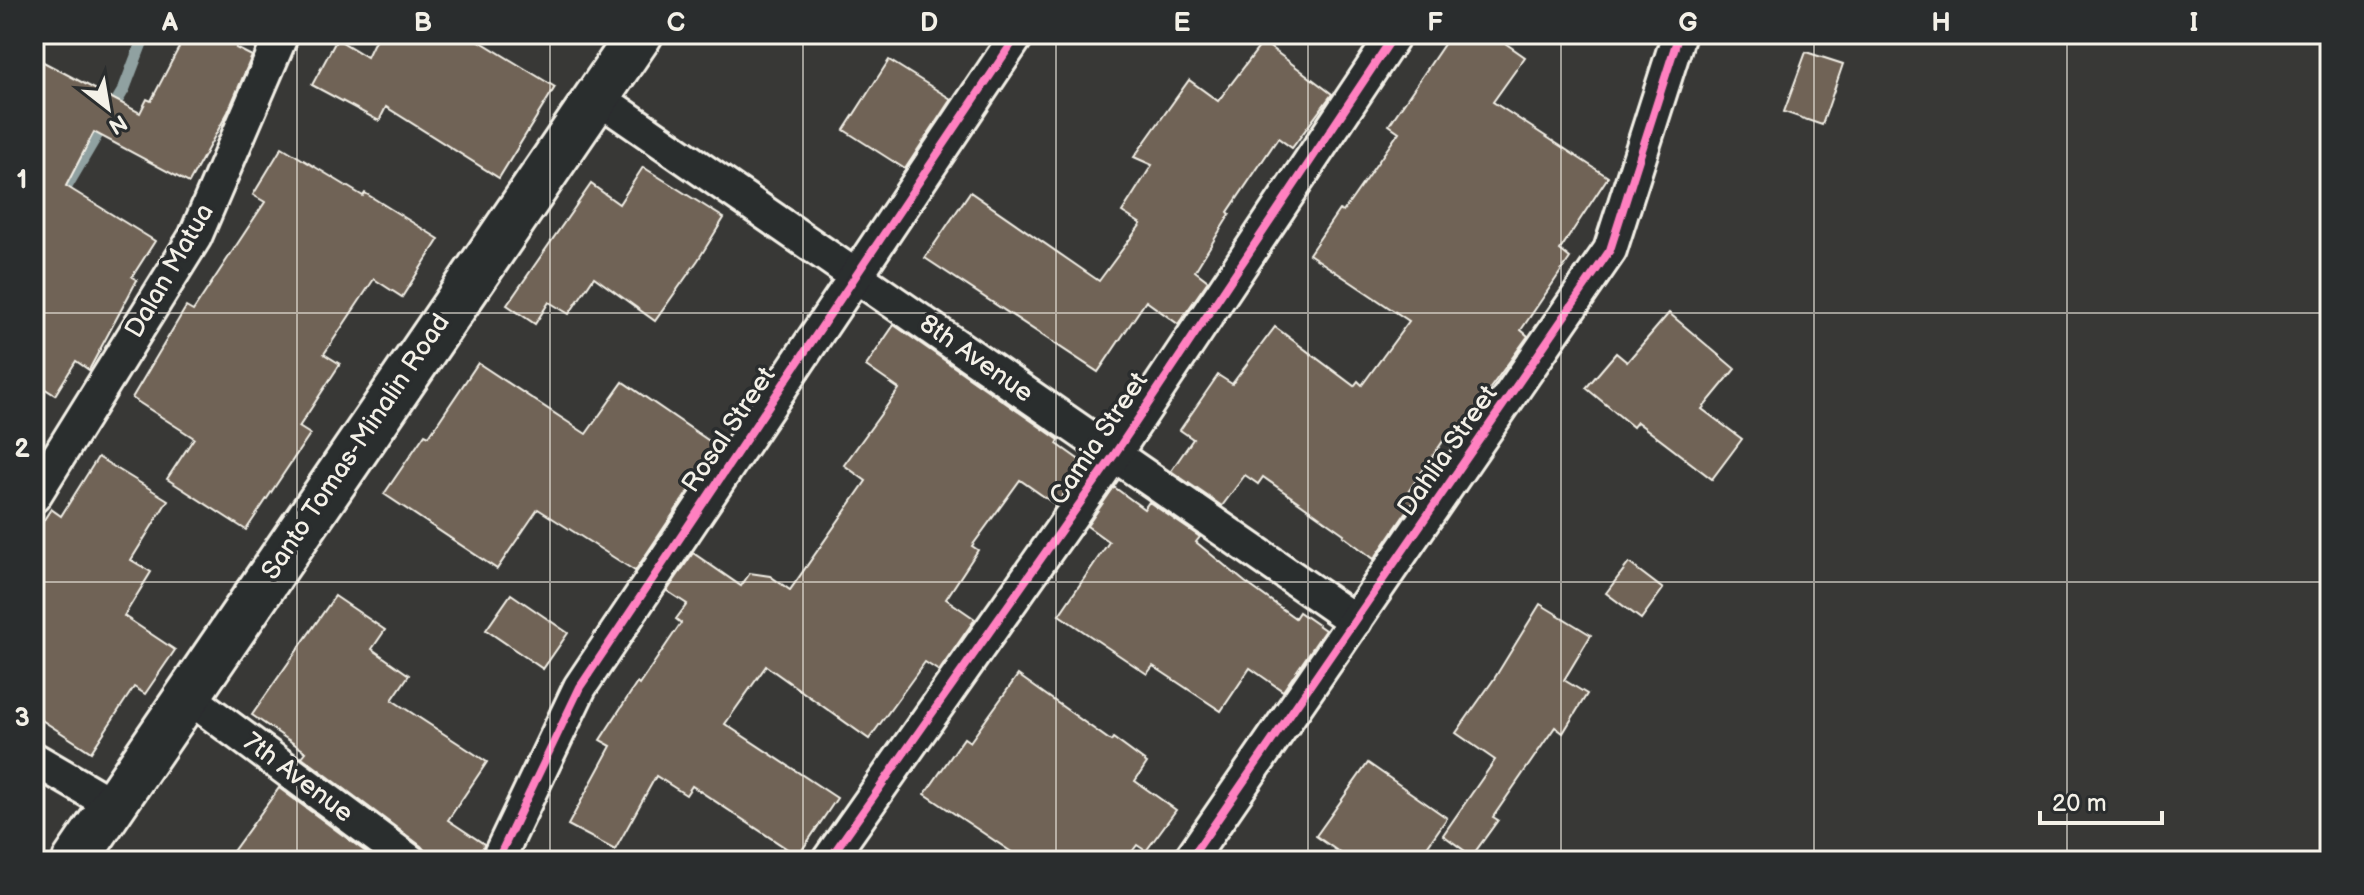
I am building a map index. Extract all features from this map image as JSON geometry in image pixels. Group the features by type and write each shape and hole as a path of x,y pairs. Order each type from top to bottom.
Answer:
{"main road":[{"name":"Santo Tomas-Minalin Road","path":"75,861 111,804 640,34"}],"street":[{"name":"Dalan Matua","path":"34,496 195,237 282,34"},
{"name":"Rosal Street","path":"497,861 580,687 1018,34"},
{"name":"Camia Street","path":"828,861 1114,455 1395,34"},
{"name":"Dahlia Street","path":"1189,861 1610,250 1679,34"},
{"name":"8th Avenue","path":"597,97 1355,621"},
{"name":"7th Avenue","path":"186,695 410,861"},
{"path":"34,759 111,804"}],"building":[{"path":"186,34 244,34 236,48 252,56 228,112 189,183 94,132 66,186 155,241 132,277 137,280 89,370 76,361 55,395 34,382 34,57 140,113 147,99 151,101"},
{"path":"378,34 468,34 555,87 499,178 386,107 379,121 312,85 337,39 367,57"},
{"path":"1451,34 1492,34 1525,57 1493,102 1608,177 1560,250 1570,258 1521,330 1528,336 1454,438 1448,434 1408,492 1416,498 1374,559 1263,477 1258,484 1245,475 1222,506 1171,471 1193,439 1180,430 1218,375 1232,384 1275,327 1354,386 1358,381 1362,385 1409,321 1309,254 1339,210 1343,212 1399,132 1389,125"},
{"path":"1263,42 1332,94 1292,148 1278,138 1228,212 1230,214 1195,271 1208,281 1178,324 1146,301 1098,372 925,258 970,192 1099,281 1141,224 1122,212 1152,165 1134,157 1189,80 1218,101"},
{"path":"1806,52 1843,64 1822,125 1784,112"},
{"path":"889,60 951,99 905,169 844,130"},
{"path":"282,147 439,239 402,297 374,279 324,354 340,364 299,427 310,434 246,530 167,479 194,438 132,398 186,307 193,311 265,202 253,195"},
{"path":"643,167 724,218 655,321 594,277 569,314 549,302 535,324 507,305 591,184 619,204"},
{"path":"1669,313 1735,369 1702,409 1742,439 1712,479 1637,422 1633,427 1586,388 1616,353 1627,362"},
{"path":"894,325 1059,440 1057,444 1085,464 1056,505 1020,480 972,546 978,550 946,599 975,619 939,671 925,662 869,739 766,666 725,724 837,798 798,856 692,786 686,795 656,776 615,850 568,825 611,746 600,740 681,623 676,619 687,604 667,591 693,553 741,586 750,573 770,576 790,590 866,481 844,465 899,389 866,366"},
{"path":"478,363 586,434 623,382 718,447 635,571 538,509 497,569 384,494 425,434 429,436"},
{"path":"98,457 168,500 131,560 151,572 124,616 175,650 145,694 134,687 91,752 34,715 34,535 51,509 61,516"},
{"path":"1114,487 1144,509 1149,502 1200,537 1196,542 1245,582 1295,618 1299,612 1325,630 1283,691 1250,668 1221,711 1153,666 1147,674 1059,615 1109,542 1087,526"},
{"path":"1629,563 1663,589 1641,619 1606,593"},
{"path":"511,594 568,633 543,669 486,630"},
{"path":"335,596 385,630 372,649 409,675 392,700 487,762 448,820 484,844 478,861 429,861 421,846 302,757 306,752 252,715"},
{"path":"1540,604 1591,635 1564,680 1587,694 1563,733 1555,727 1493,817 1498,820 1472,856 1443,835 1495,760 1456,733"},
{"path":"1018,675 1147,763 1135,781 1176,810 1146,851 1137,845 1125,861 1025,861 925,794 964,738 970,742"},
{"path":"1368,763 1447,818 1417,861 1352,861 1316,836"},
{"path":"279,788 378,861 226,861"}],"waterway":[{"path":"58,201 124,89 145,34"}],"cycle path":[{"path":"497,861 580,687 1018,34"},
{"path":"828,861 1114,455 1395,34"},
{"path":"1189,861 1610,250 1679,34"}]}
